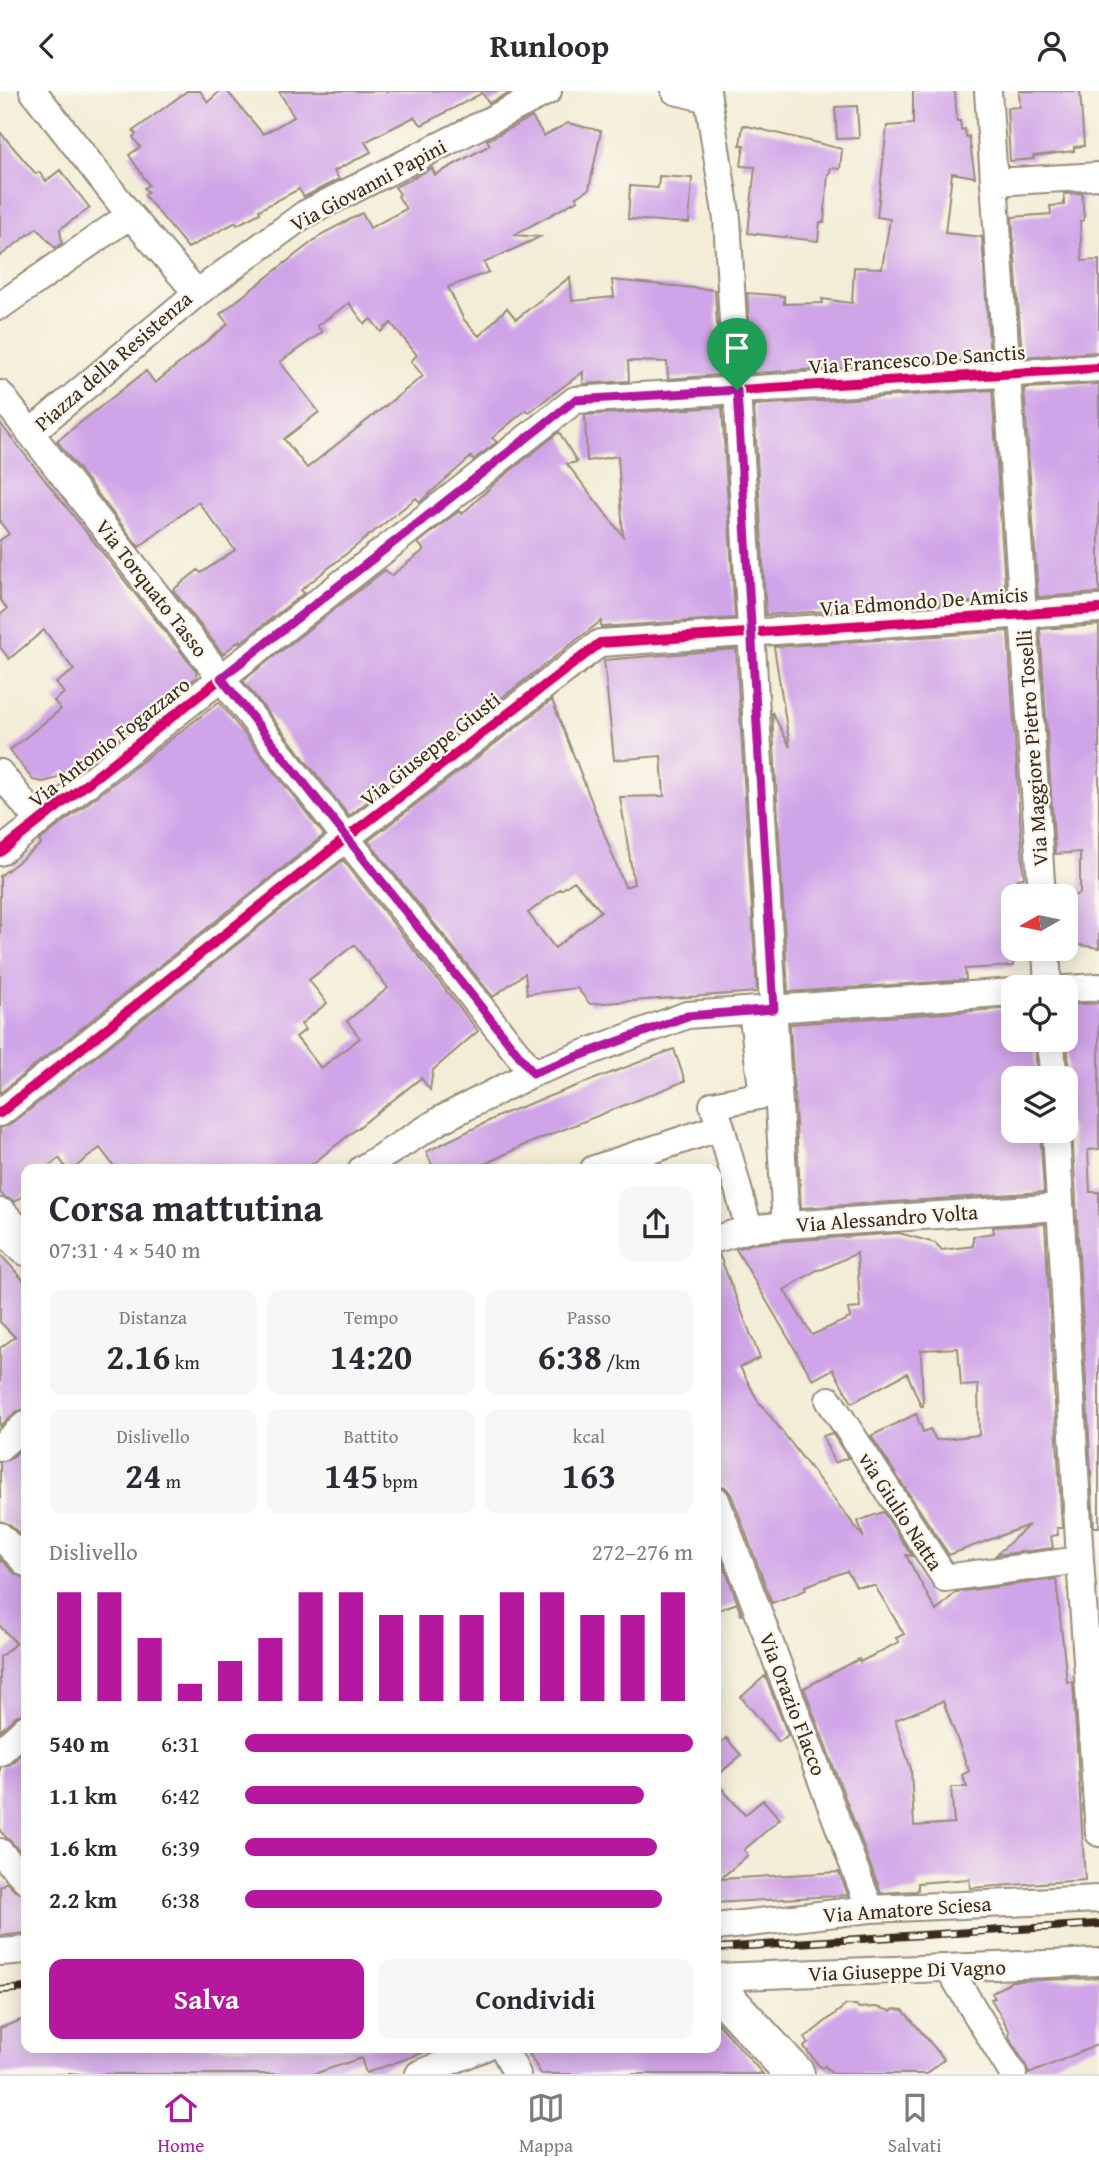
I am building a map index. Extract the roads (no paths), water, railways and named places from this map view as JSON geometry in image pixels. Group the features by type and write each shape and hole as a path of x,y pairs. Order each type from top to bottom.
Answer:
{"street":[{"name":"Piazza della Resistenza","path":"0,394 30,433 197,293 130,215 33,91"},
{"name":"Via Giovanni Papini","path":"197,293 305,214 548,91"},
{"path":"675,91 707,95 727,219 752,633 763,1095 713,1105 749,1229"},
{"name":"Via Maggiore Pietro Toselli","path":"988,91 1041,884"},
{"path":"994,181 1099,176"},
{"path":"0,306 130,215"},
{"name":"Via Francesco De Sanctis","path":"737,390 1099,368"},
{"name":"Via Antonio Fogazzaro","path":"0,852 575,400 737,390"},
{"name":"Via Torquato Tasso","path":"30,433 533,1073"},
{"name":"Via Edmondo De Amicis","path":"752,633 1099,609"},
{"name":"Via Giuseppe Giusti","path":"0,1113 346,838 600,643 752,633"},
{"path":"0,773 39,822"},
{"path":"1078,988 1099,987"},
{"path":"370,1164 442,1119 533,1073 687,1016 1001,993"},
{"path":"763,1010 786,1225"},
{"path":"609,1164 721,1127"},
{"path":"1057,1143 1080,1560 1099,1833"},
{"name":"Via Alessandro Volta","path":"721,1237 749,1229 786,1225 1060,1207"},
{"path":"0,1218 21,1241"},
{"name":"via Giulio Natta","path":"829,1400 945,1578 1080,1560"},
{"path":"0,1447 21,1428"},
{"name":"Via Orazio Flacco","path":"721,1513 870,1909"},
{"path":"0,1536 21,1558"},
{"path":"0,1752 21,1733"},
{"path":"0,1851 21,1874"},
{"name":"Via Amatore Sciesa","path":"721,1926 870,1909 1099,1899"},
{"path":"0,1952 21,1950"},
{"name":"Via Giuseppe Di Vagno","path":"721,1977 1099,1962"},
{"path":"949,1969 1013,2074"},
{"path":"721,1993 796,2074"},
{"path":"428,2073 472,2053"},
{"path":"506,2053 517,2074"}],"railway":[{"path":"721,1948 1099,1924"},
{"path":"0,1990 21,1988"}]}
